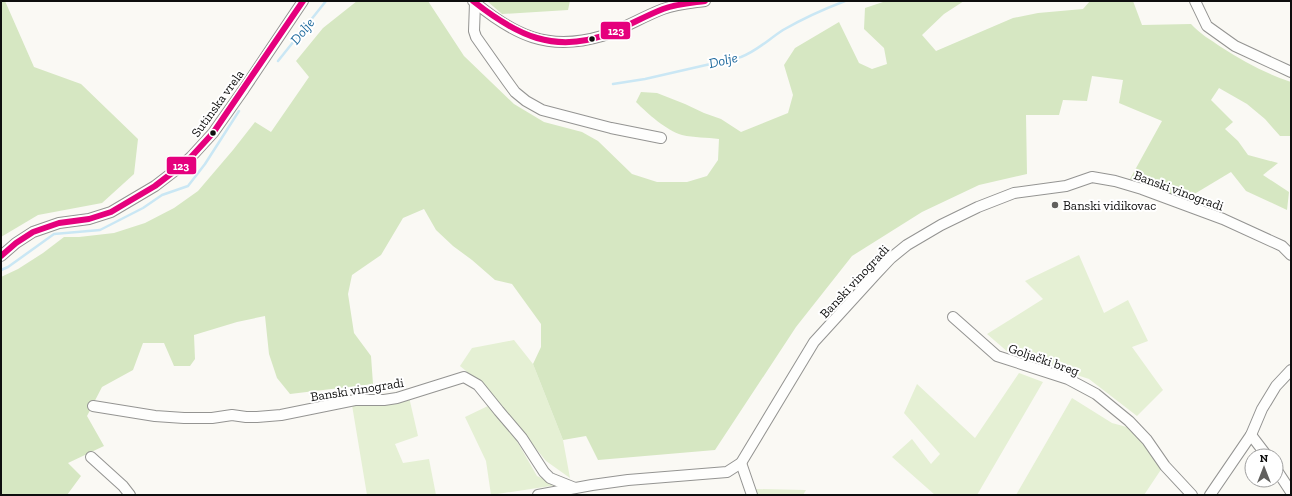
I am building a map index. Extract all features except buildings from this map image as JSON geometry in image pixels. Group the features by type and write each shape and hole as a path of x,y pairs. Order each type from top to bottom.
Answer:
{"street":[{"name":"Sutinska vrela","path":"1,256 16,242 33,232 59,223 89,219 111,212 155,186 181,166 213,133 303,1"},
{"path":"474,2 508,27 531,38 550,42 571,42 602,36 664,9 677,5 705,1"},
{"path":"1195,1 1207,26 1235,46 1291,72"},
{"path":"474,2 474,31 476,37 506,81 515,92 526,101 542,110 557,115 661,138"},
{"name":"Banski vinogradi","path":"741,463 814,342 891,258 908,245 941,225 978,207 1014,193 1066,186 1092,178 1115,181 1142,189 1223,219 1282,246 1291,255"},
{"name":"Goljački breg","path":"953,317 997,356 1068,378 1096,394 1130,421 1147,440 1165,466 1192,495"},
{"path":"1210,495 1251,435 1262,410 1276,386 1291,370"},
{"name":"Banski vinogradi","path":"93,406 155,416 212,418 232,415 257,417 281,415 355,400 384,400 396,398 464,377 478,385 500,410 522,438 544,472 550,478 575,488"},
{"path":"1251,435 1261,448"},
{"path":"91,457 123,486 130,495"},
{"path":"538,495 649,477 728,472 741,463 752,495"},
{"path":"1284,481 1291,492"}],"green space":[{"path":"1,1 5,1 34,67 81,84 138,139 134,174 102,203 38,215 1,237"},
{"path":"357,1 428,1 464,56 514,104 544,122 582,132 598,141 632,174 657,182 687,182 707,176 718,160 719,139 682,135 664,126 636,102 641,92 657,93 685,104 721,119 741,132 788,113 793,95 784,65 795,48 839,22 859,63 872,69 887,64 884,48 864,29 865,8 886,1 964,1 944,14 922,35 936,51 1013,18 1038,13 1083,9 1090,1 1133,1 1142,25 1191,24 1206,37 1238,57 1264,71 1291,82 1291,136 1280,136 1265,119 1247,104 1219,88 1211,100 1233,122 1225,129 1238,141 1248,155 1278,163 1263,175 1289,192 1287,210 1246,191 1231,172 1186,199 1130,179 1162,121 1119,103 1123,80 1092,76 1087,101 1063,100 1059,115 1026,115 1027,174 979,185 922,212 852,256 796,327 715,450 598,460 586,436 563,440 533,364 541,347 541,324 512,284 495,280 453,246 436,230 424,209 403,218 381,255 352,275 348,294 354,333 371,356 373,384 290,394 277,378 269,354 265,316 237,322 194,335 195,359 190,366 174,366 164,343 143,343 133,370 102,387 87,416 104,446 68,463 81,476 67,495 1,495 1,277 18,269 64,237 114,233 145,223 174,208 198,191 255,122 271,132 309,77 296,61 323,28"},
{"path":"487,1 570,1 568,10 502,14"},
{"path":"1079,255 1104,313 1128,300 1148,341 1132,347 1163,390 1137,416 1089,379 1009,353 987,334 1043,299 1025,281"},
{"path":"514,340 533,364 563,440 570,478 546,461 488,389 460,366 472,348"},
{"path":"1019,373 1043,382 977,495 935,495 892,457 912,439 931,464 940,454 904,413 917,384 975,438"},
{"path":"409,397 418,436 395,444 403,463 429,459 436,495 367,495 352,405"},
{"path":"1072,398 1112,423 1134,429 1162,468 1144,495 1016,495"},
{"path":"490,405 514,436 537,476 557,485 491,495 486,461 465,417"},
{"path":"756,489 806,490 803,495 758,495"}],"waterway":[{"name":"Dolje","path":"278,61 326,1"},
{"name":"Dolje","path":"613,84 645,79 741,57 758,48 790,26 813,14 845,1"},
{"name":"Dolje","path":"1,270 8,267 54,234 100,230 143,208 162,195 188,186 205,164 239,111"}],"transit line":[{"name":"123","path":"1,256 16,243 33,232 59,223 89,219 111,212 155,186 181,166 213,133 303,1"},
{"name":"123","path":"473,1 489,13 521,32 554,42 571,42 590,39 610,33 668,7 705,1"}],"place":[{"name":"Banski vidikovac","path":"1055,205"}]}
